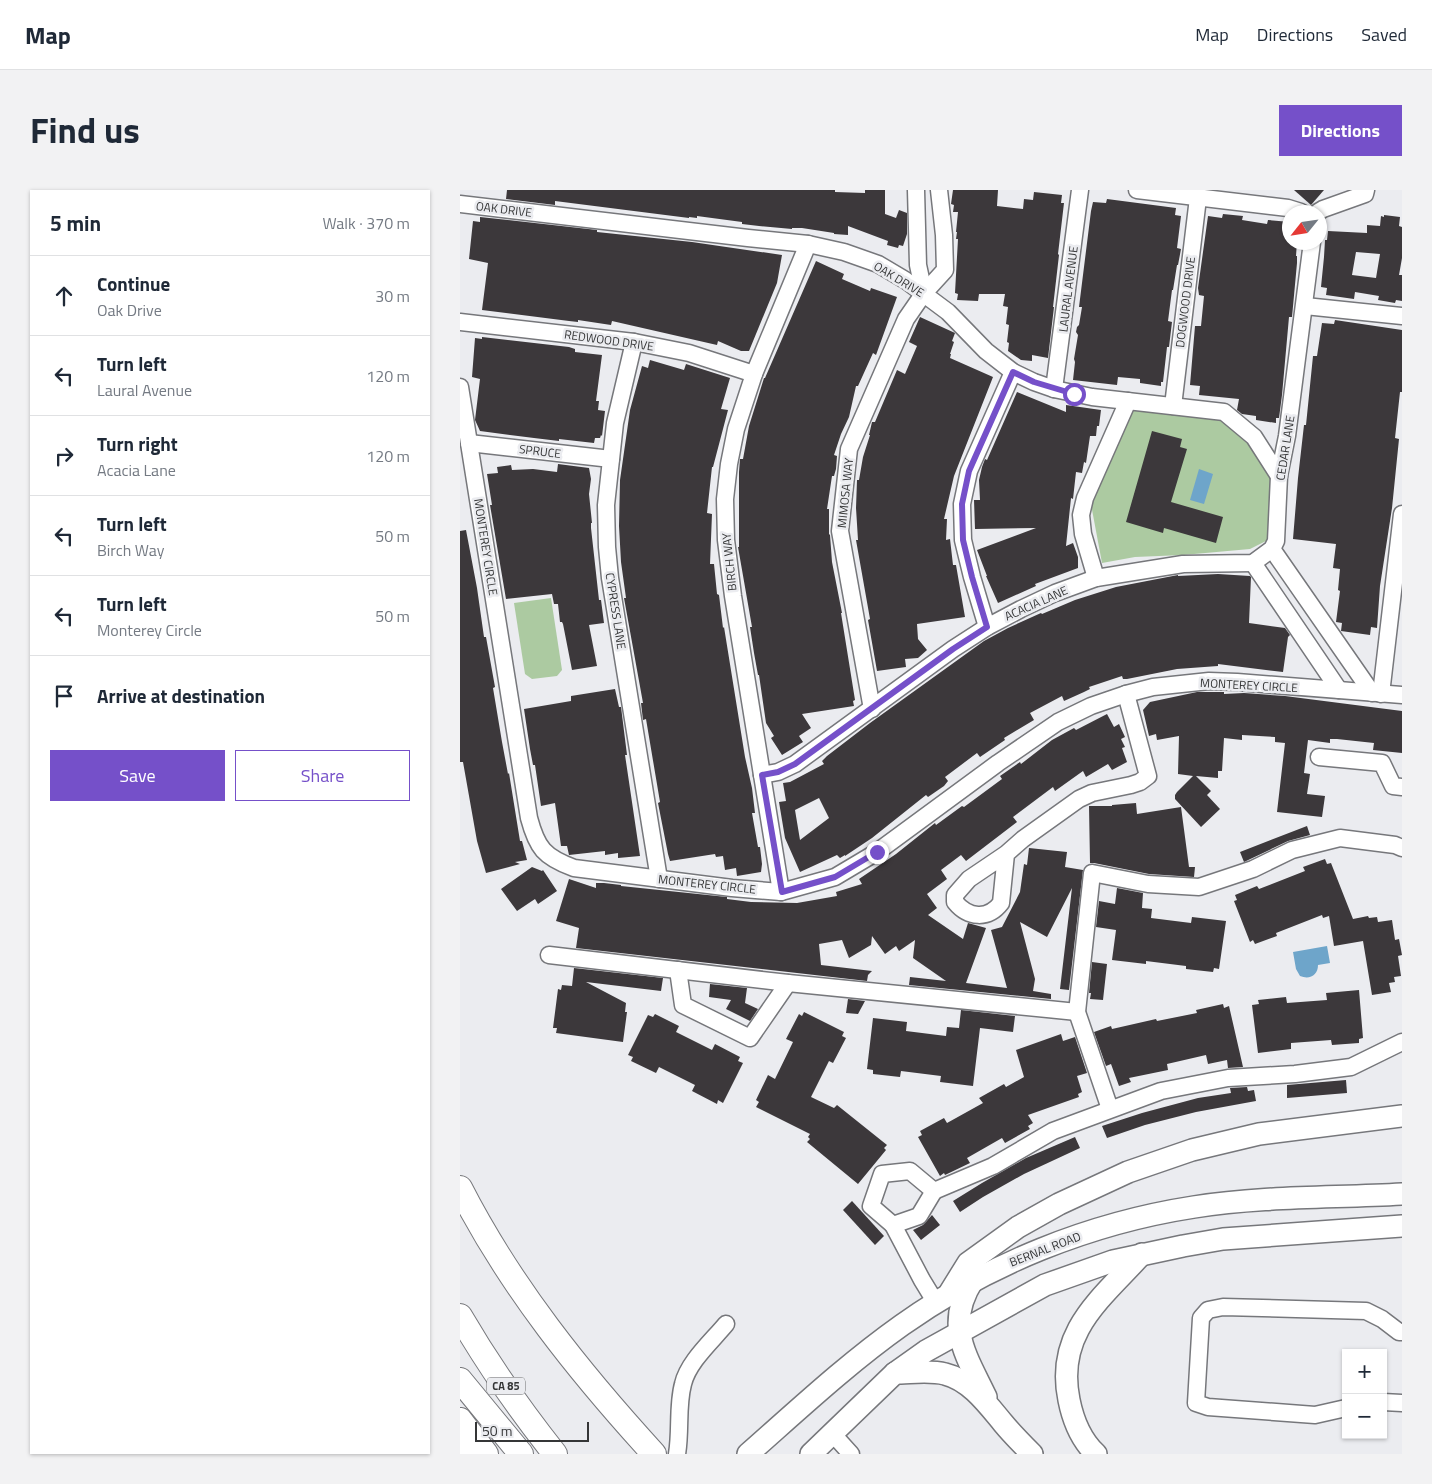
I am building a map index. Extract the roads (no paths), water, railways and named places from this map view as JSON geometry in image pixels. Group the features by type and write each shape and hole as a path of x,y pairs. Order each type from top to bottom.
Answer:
{"highway":[{"path":"460,1188 485,1233 526,1298 586,1376 654,1454"},
{"name":"CA 85","path":"460,1316 535,1430 554,1454"},
{"path":"460,1380 521,1454"},
{"path":"460,1420 486,1454"}],"main road":[{"path":"942,1299 968,1263 1018,1227 1059,1204 1128,1172 1192,1150 1259,1134 1402,1116"},
{"name":"BERNAL ROAD","path":"748,1454 834,1378 903,1325 973,1280 1032,1253 1067,1239 1137,1219 1193,1207 1239,1201 1398,1194"},
{"path":"811,1454 895,1373 926,1351 1045,1285 1113,1261 1223,1239 1396,1227"},
{"path":"1096,1454 1079,1432 1071,1412 1066,1379 1068,1354 1081,1323 1089,1311 1142,1254"},
{"path":"973,1280 960,1307 959,1332 964,1352 992,1409"},
{"path":"895,1373 932,1372 946,1374 959,1379 992,1409 1032,1454"}],"street":[{"path":"916,190 918,265 924,292"},
{"name":"MIMOSA WAY","path":"872,708 840,531 849,449 906,319 924,292 945,270 944,236 939,190"},
{"name":"LAURAL AVENUE","path":"1054,389 1080,190"},
{"path":"1137,190 1282,207"},
{"path":"1327,207 1366,194 1366,190"},
{"name":"DOGWOOD DRIVE","path":"1173,406 1198,198"},
{"name":"OAK DRIVE","path":"460,204 808,244 844,252 878,264 924,292 948,312 986,351 1013,372 1034,382 1054,389 1092,396 1224,412 1254,437 1279,476"},
{"name":"BIRCH WAY","path":"782,892 733,596 726,540 725,499 736,429 754,374 808,244"},
{"path":"1311,250 1304,306 1402,316"},
{"name":"CEDAR LANE","path":"1272,549 1276,541 1279,476 1287,436 1304,306"},
{"name":"REDWOOD DRIVE","path":"460,322 634,342 690,353 754,374"},
{"name":"CYPRESS LANE","path":"634,342 615,422 606,505 607,547 610,578 659,879"},
{"path":"987,627 963,540 962,504 969,471 1013,372"},
{"name":"MONTEREY CIRCLE","path":"460,387 529,818 534,835 542,850 557,862 574,868 732,888 782,892 835,877 877,852 1005,757 1050,727 1091,706 1126,694 1153,687 1209,681 1402,695"},
{"path":"1096,578 1083,534 1081,515 1085,498 1128,401"},
{"name":"SPRUCE","path":"469,443 611,459"},
{"path":"1376,693 1402,514"},
{"path":"1339,690 1253,563 1272,549 1376,693"},
{"name":"ACACIA LANE","path":"762,775 778,772 795,764 953,649 987,627 1055,593 1096,578 1183,564 1253,563"},
{"path":"1006,854 1022,839 1079,799 1092,792 1132,785 1148,776 1126,694"},
{"path":"1318,757 1382,763 1393,786 1402,787"},
{"path":"1110,1109 1077,1012 1092,872 1148,884 1199,888 1253,869 1292,850 1340,838 1395,845 1402,848"},
{"path":"549,955 788,983 1077,1012"},
{"path":"678,970 683,1005 750,1038 788,983"},
{"path":"893,1225 919,1216 934,1191 993,1166 1052,1132 1110,1109 1161,1091 1228,1078 1295,1074 1351,1067 1402,1042"},
{"path":"934,1191 910,1171 882,1174 871,1206 893,1225 922,1280 942,1299"},
{"path":"1342,1409 1315,1416 1208,1407 1196,1403 1201,1318 1208,1310 1223,1307 1366,1311 1382,1319 1399,1332 1402,1332"},
{"path":"677,1454 680,1395 683,1382 689,1368 726,1324"},
{"path":"1387,1402 1402,1403"},
{"path":"832,1433 851,1454"}],"water":[{"path":"1199,469 1213,474 1204,504 1190,500"},
{"path":"1327,946 1330,963 1318,965 1317,972 1313,976 1300,976 1296,969 1293,952"}]}
